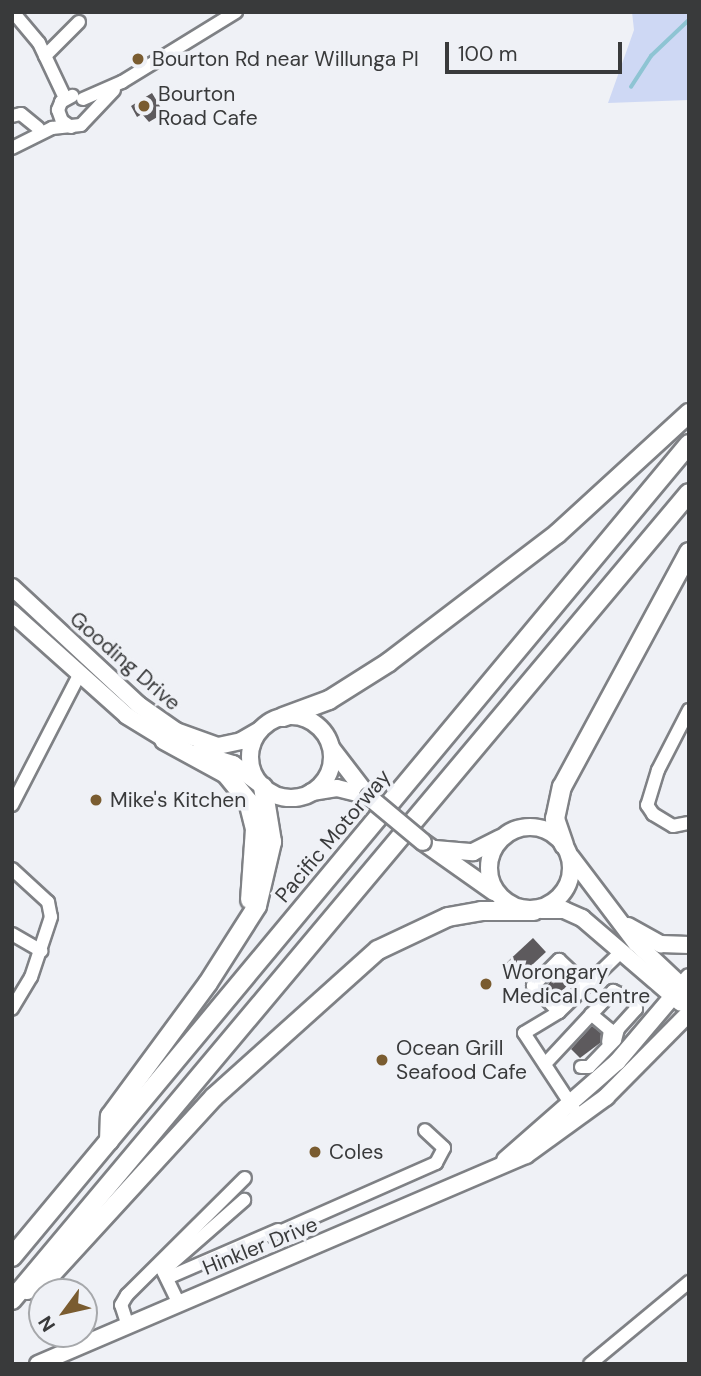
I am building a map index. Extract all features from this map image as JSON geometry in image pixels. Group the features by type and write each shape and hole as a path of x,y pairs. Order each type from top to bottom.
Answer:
{"highway":[{"path":"283,716 329,700 400,654 557,534 689,413"},
{"name":"Pacific Motorway","path":"12,1257 689,444"},
{"path":"13,1299 689,493"},
{"path":"565,847 555,815 562,787 689,552"},
{"path":"164,740 226,774 244,795 252,813 253,886 227,954"},
{"path":"109,1141 110,1116 227,954 257,906 267,876 272,828 262,785"},
{"path":"13,1299 49,1277 214,1097 378,950 448,917 481,911 535,911"}],"main road":[{"name":"Gooding Drive","path":"12,587 139,705 176,731 218,746 242,741 260,730"},
{"name":"Gooding Drive","path":"12,613 80,673 164,740 233,764 262,785"},
{"path":"368,796 337,788 282,797 262,785 250,757 260,730 283,716 311,721 330,744 340,765 368,796 425,844 501,897 535,911 575,914 622,951 683,988"},
{"path":"310,793 329,771 330,744"},
{"path":"425,844 444,852 468,853 505,834 536,828 565,847 621,939 622,951"},
{"path":"501,897 491,881 489,864 505,834"},
{"path":"535,911 556,900 568,884 571,868 565,847"},
{"path":"596,895 614,918 683,988 689,1011"},
{"path":"614,918 655,942 689,945"},
{"name":"Hinkler Drive","path":"576,1112 683,988"},
{"name":"Hinkler Drive","path":"38,1364 127,1323 526,1155 576,1112 642,1065 689,1011"}],"street":[{"path":"13,12 45,56 65,98"},
{"path":"65,98 83,99 122,82 236,12"},
{"path":"45,56 79,22"},
{"path":"12,146 52,128 81,125 122,82"},
{"path":"12,146 58,110 65,98"},
{"path":"83,99 88,115"},
{"path":"58,110 62,121 72,127"},
{"path":"12,116 21,114 38,128"},
{"path":"12,806 80,673"},
{"path":"689,710 658,770 647,805 653,814 673,826 689,823"},
{"path":"12,869 48,902 50,927 12,1009"},
{"path":"12,934 41,951"},
{"path":"576,1112 524,1033 559,1012 622,951"},
{"path":"559,1012 534,986 559,960 585,984"},
{"path":"545,1065 591,1014 613,991 635,1001 636,1009 618,1029 613,1042 589,1067 579,1066 611,1036 606,1024 591,1014"},
{"path":"163,1270 275,1234 436,1163 444,1148 425,1130"},
{"path":"163,1270 245,1178"},
{"path":"127,1323 122,1301 163,1270 244,1200"},
{"path":"275,1234 290,1220"},
{"path":"163,1270 178,1302"},
{"path":"590,1364 689,1282"}],"shaded area":[{"path":"632,12 689,12 689,100 608,103 634,30"}],"building":[{"path":"152,93 164,113 149,122 142,114 137,117 131,106"},
{"path":"533,938 546,952 517,978 504,965"},
{"path":"559,972 570,982 557,997 546,987"},
{"path":"592,1026 601,1033 600,1043 580,1058 571,1049"}],"waterway":[{"path":"631,87 651,56 689,20"}],"place":[{"name":"Bourton Rd near Willunga Pl","path":"138,59"},
{"name":"Bourton Road Cafe","path":"144,106"},
{"name":"Mike's Kitchen","path":"96,800"},
{"name":"Worongary Medical Centre","path":"486,984"},
{"name":"Ocean Grill Seafood Cafe","path":"382,1060"},
{"name":"Coles","path":"315,1152"}]}
